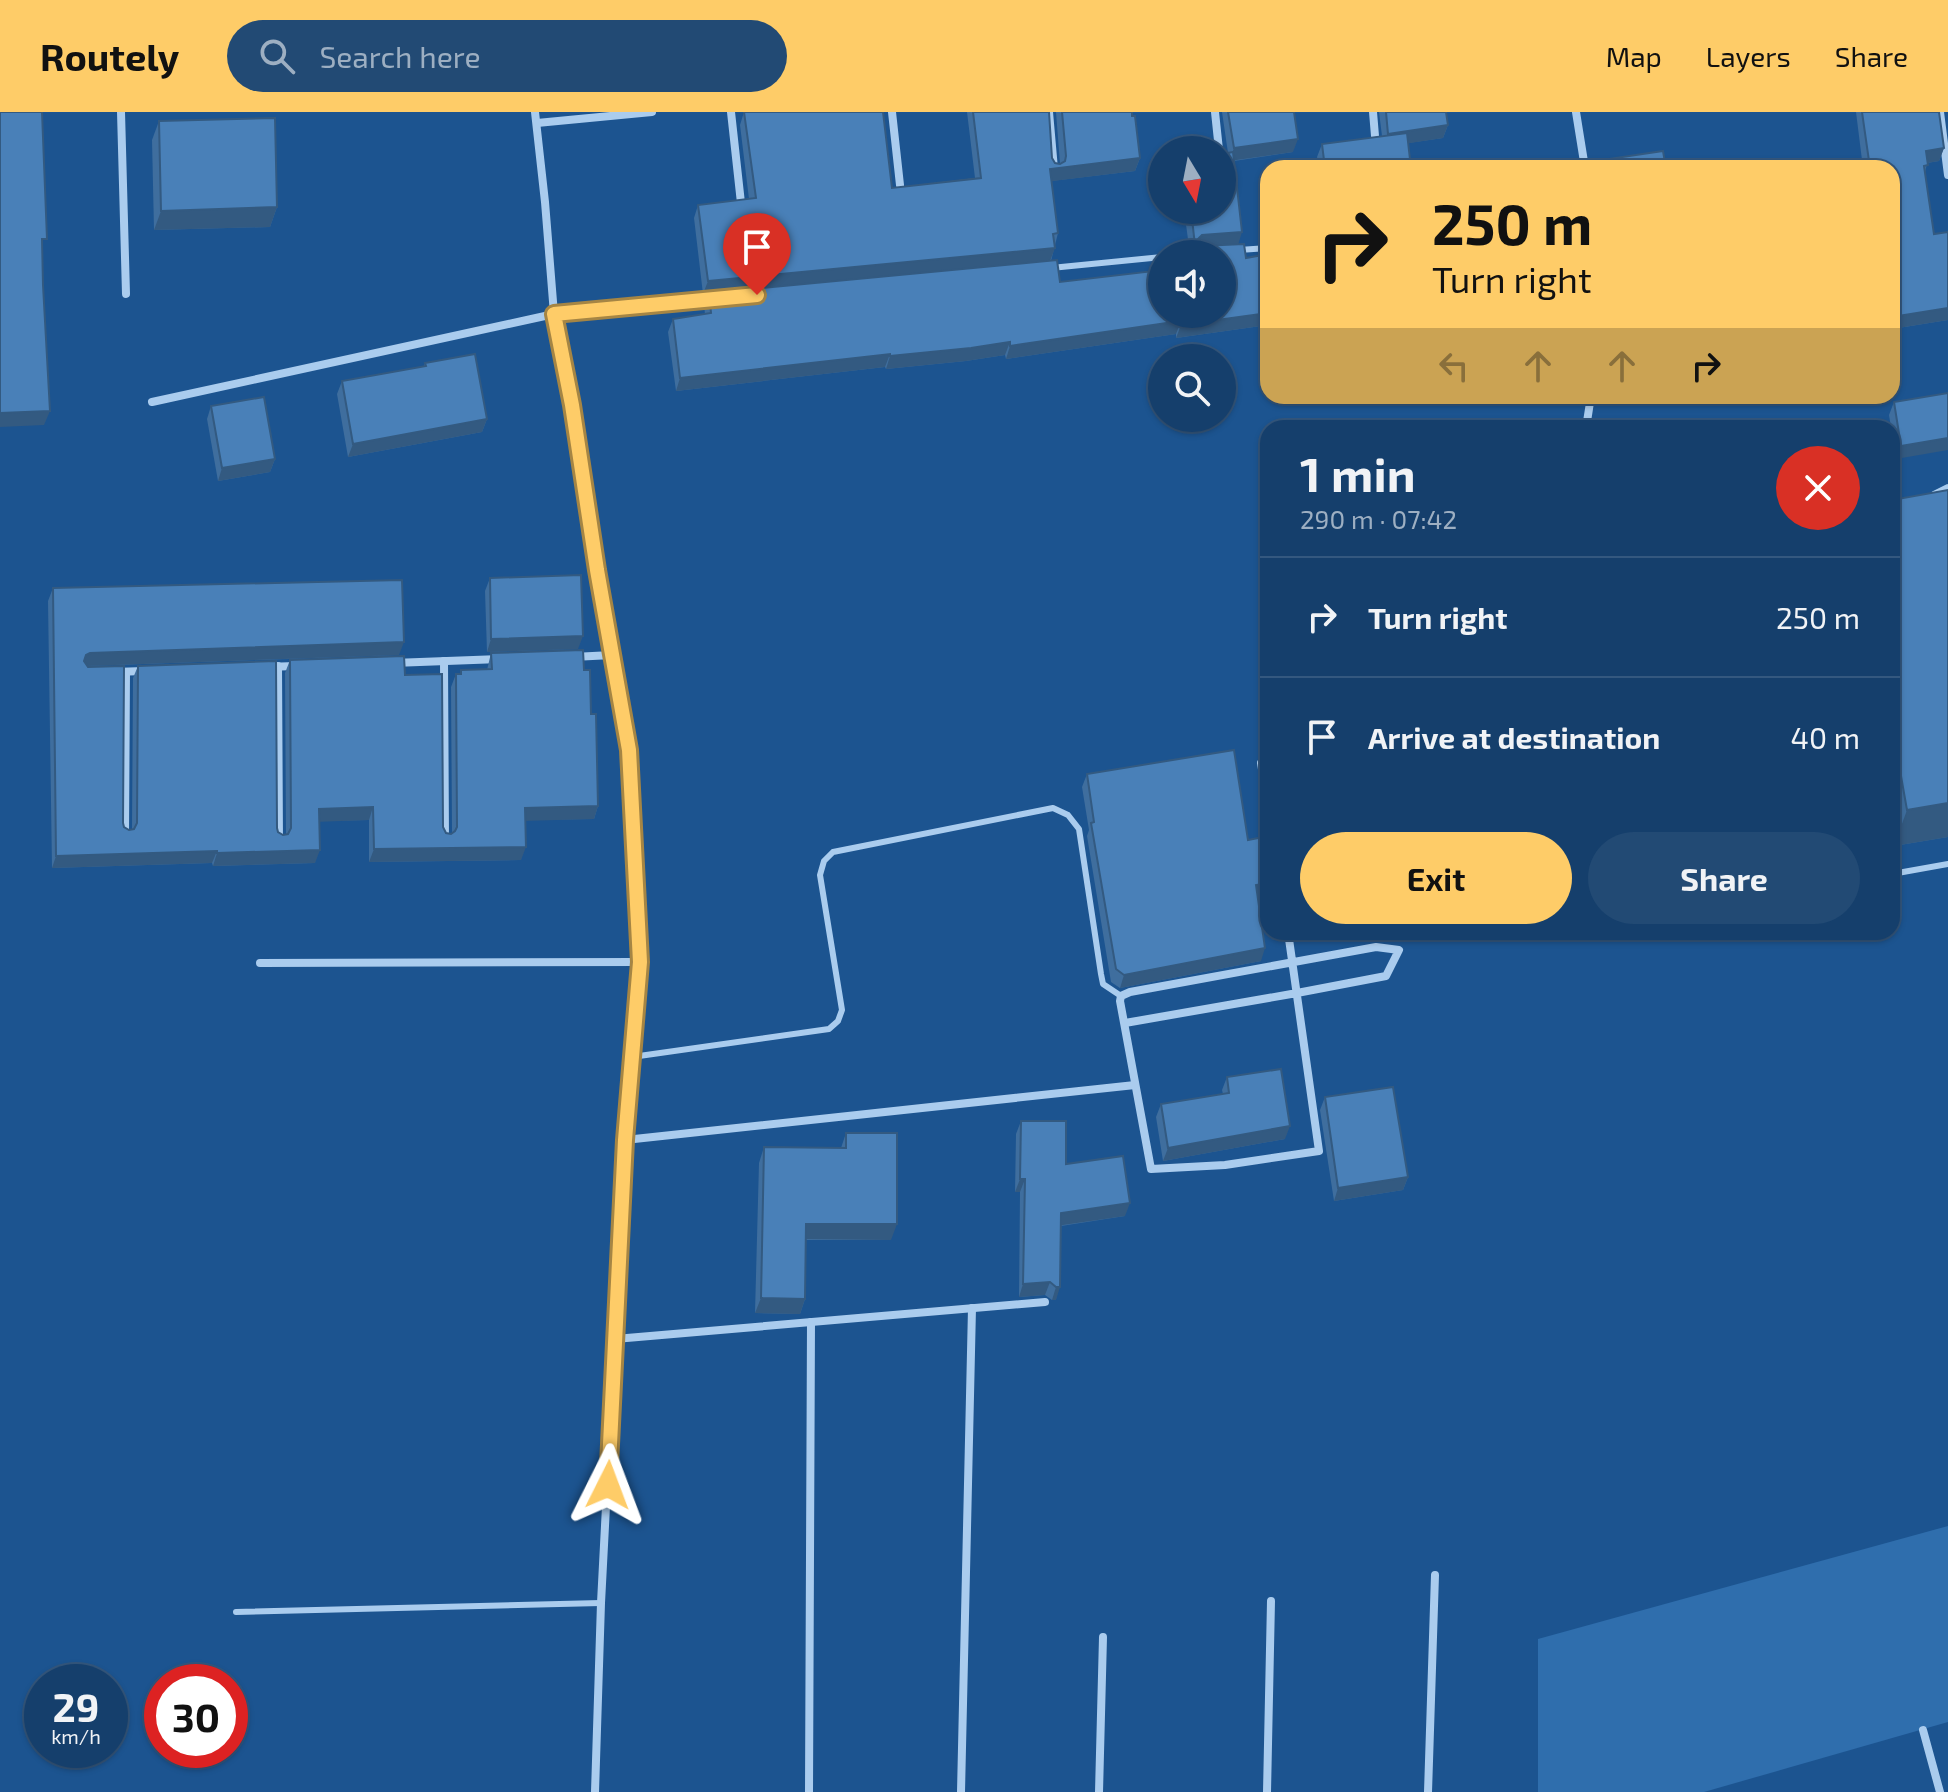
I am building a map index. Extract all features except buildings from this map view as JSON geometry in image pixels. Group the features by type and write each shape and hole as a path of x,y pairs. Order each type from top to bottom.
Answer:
{"street":[{"path":"121,112 126,294"},
{"path":"535,112 554,314 629,750 640,962 625,1140 601,1603 595,1792"},
{"path":"537,123 652,112"},
{"path":"731,112 741,203"},
{"path":"892,112 900,185"},
{"path":"1049,112 1054,170"},
{"path":"1215,112 1218,136"},
{"path":"1373,112 1375,136"},
{"path":"1576,112 1584,160"},
{"path":"1940,112 1948,175"},
{"path":"152,402 554,314"},
{"path":"567,657 612,655"},
{"path":"384,663 505,659"},
{"path":"444,661 445,840"},
{"path":"262,667 308,665"},
{"path":"278,666 279,841"},
{"path":"99,672 156,671"},
{"path":"125,836 126,672"},
{"path":"1125,1023 1297,993 1386,976 1399,950 1376,947 1292,962 1130,992 1121,996 1120,1001 1151,1169 1225,1165 1319,1151 1297,993 1292,962 1289,940"},
{"path":"260,963 640,962"},
{"path":"625,1140 1135,1085"},
{"path":"615,1339 1045,1302"},
{"path":"961,1792 972,1308"},
{"path":"809,1792 811,1322"},
{"path":"1428,1792 1435,1575"},
{"path":"1267,1792 1271,1601"},
{"path":"1099,1792 1103,1637"},
{"path":"1923,1730 1940,1792"}],"lane":[{"path":"1236,250 1260,249"},
{"path":"1037,269 1148,258"},
{"path":"554,314 726,298"},
{"path":"1920,501 1948,487"},
{"path":"632,1057 829,1029 838,1021 842,1010 820,875 824,861 833,852 1053,808 1068,815 1079,829 1103,984 1121,996"},
{"path":"1900,873 1948,864"},
{"path":"236,1612 601,1603"}],"shaded area":[{"path":"1948,1526 1948,1722 1704,1792 1538,1792 1538,1639"}],"route":[{"path":"608,1485 625,1140 640,962 629,750 554,314 757,295"}]}
